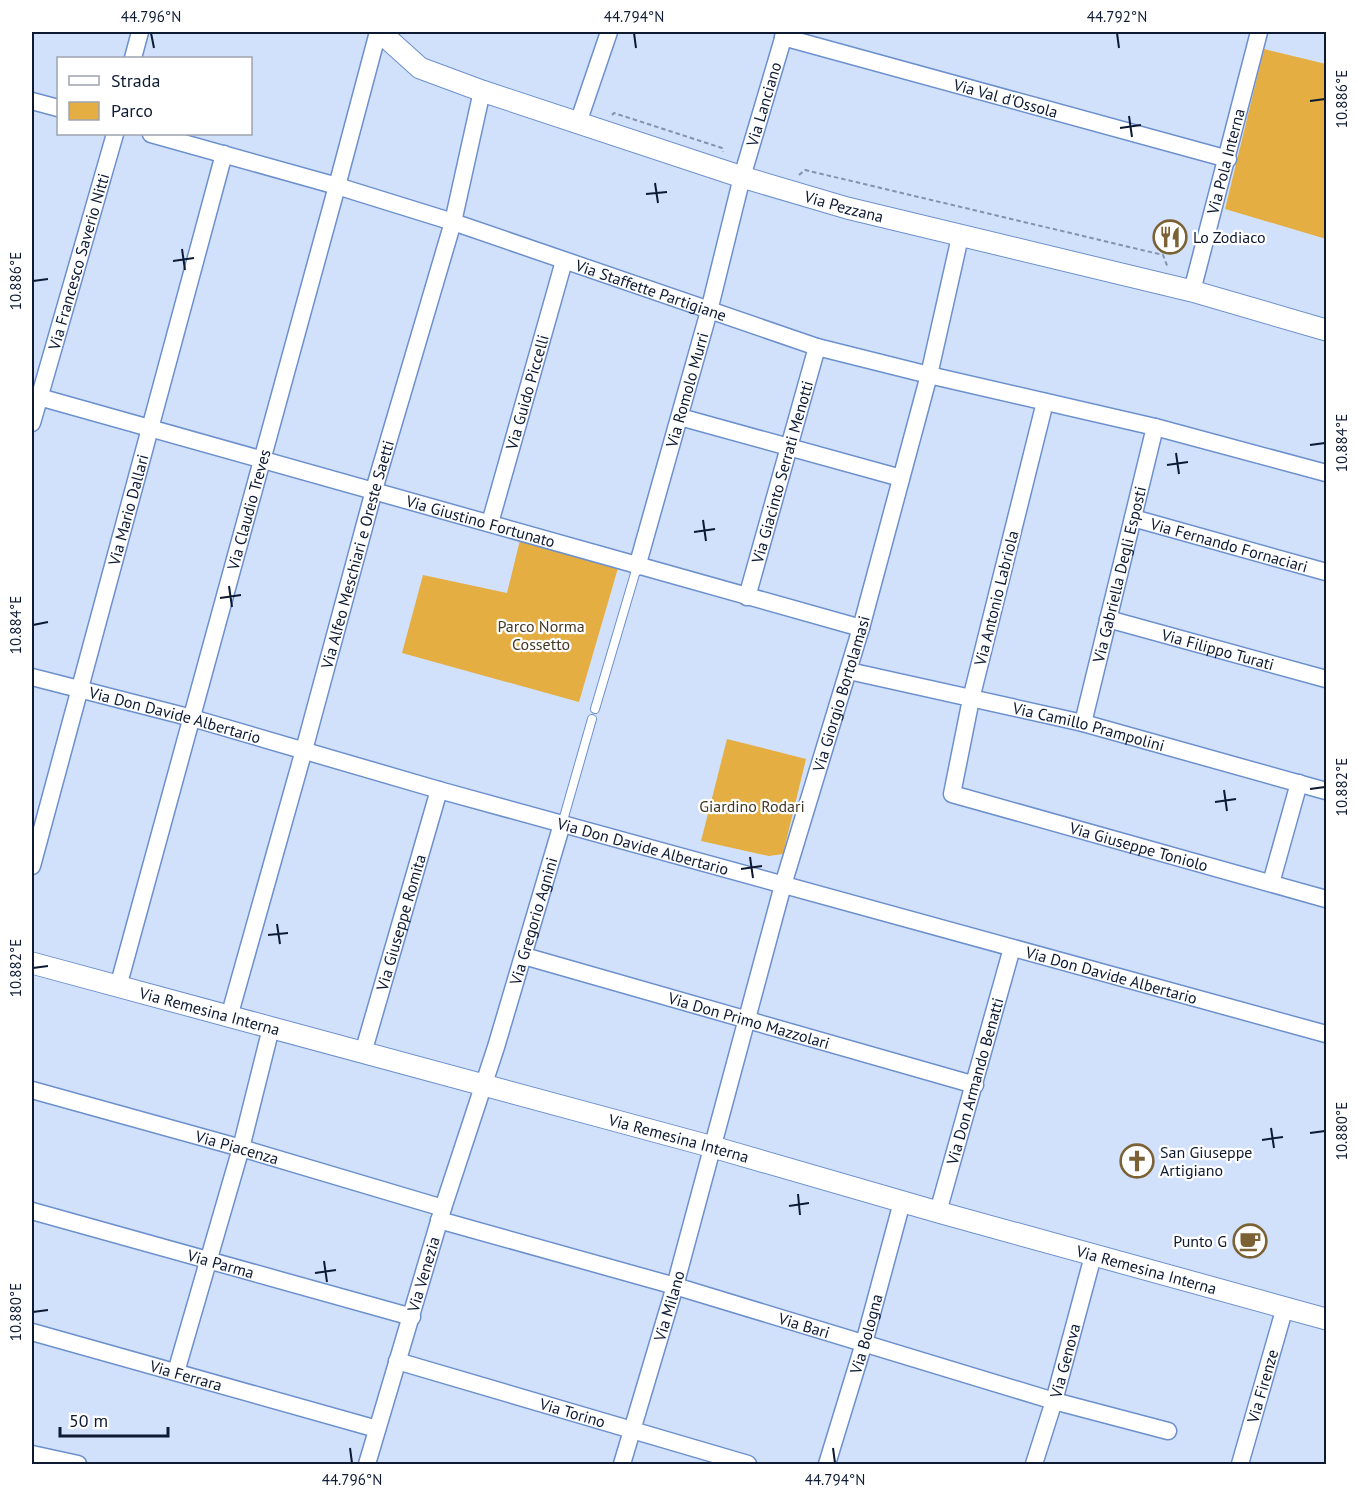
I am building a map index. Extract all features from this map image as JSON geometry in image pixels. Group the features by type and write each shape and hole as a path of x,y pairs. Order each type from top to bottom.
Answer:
{"street":[{"path":"133,57 140,32"},
{"name":"Via Pezzana","path":"379,32 420,68 578,123 743,173 847,208 1192,291 1326,330"},
{"name":"Via Claudio Treves","path":"118,987 379,32"},
{"path":"578,123 609,32"},
{"name":"Via Pola Interna","path":"1192,291 1228,159 1257,32"},
{"name":"Via Val d'Ossola","path":"784,34 1228,159"},
{"name":"Via Lanciano","path":"743,173 784,34"},
{"name":"Via Alfeo Meschiari e Oreste Saetti","path":"229,1017 374,491 453,222 482,91"},
{"path":"32,101 57,108"},
{"name":"Via Francesco Saverio Nitti","path":"32,423 35,396 115,135"},
{"name":"Via Staffette Partigiane","path":"155,135 337,186 453,222 817,347 1155,427 1326,473"},
{"name":"Via Mario Dallari","path":"32,866 224,154"},
{"name":"Via Romolo Murri","path":"637,567 709,311 743,173"},
{"name":"Via Giorgio Bortolamasi","path":"713,1147 783,885 861,628 929,375 960,237"},
{"name":"Via Guido Piccelli","path":"490,523 564,261"},
{"name":"Via Giacinto Serrati Menotti","path":"747,597 817,347"},
{"name":"Via Giustino Fortunato","path":"35,396 490,523 637,567 861,628"},
{"name":"Via Antonio Labriola","path":"952,794 971,699 1045,402"},
{"path":"680,417 901,478"},
{"name":"Via Gabriella Degli Esposti","path":"1083,723 1155,427"},
{"name":"Via Fernando Fornaciari","path":"1133,518 1326,572"},
{"name":"Via Filippo Turati","path":"1108,619 1326,680"},
{"name":"Via Camillo Prampolini","path":"849,671 1083,723 1326,791"},
{"name":"Via Don Davide Albertario","path":"32,677 192,718 439,790 1326,1034"},
{"path":"1271,884 1299,783"},
{"name":"Via Giuseppe Romita","path":"363,1053 439,790"},
{"name":"Via Giuseppe Toniolo","path":"952,794 1326,899"},
{"name":"Via Gregorio Agnini","path":"482,1086 524,956 562,824"},
{"name":"Via Don Armando Benatti","path":"938,1212 1012,948"},
{"name":"Via Don Primo Mazzolari","path":"524,956 975,1085"},
{"name":"Via Remesina Interna","path":"32,963 713,1147 1093,1256 1326,1319"},
{"path":"176,1372 241,1148 271,1028"},
{"name":"Via Venezia","path":"367,1464 441,1214 482,1086"},
{"name":"Via Piacenza","path":"32,1090 241,1148 441,1214"},
{"name":"Via Milano","path":"622,1464 675,1286 713,1147"},
{"name":"Via Bologna","path":"827,1464 864,1343 902,1202"},
{"name":"Via Parma","path":"32,1211 412,1317"},
{"name":"Via Bari","path":"441,1214 1054,1401 1168,1431"},
{"name":"Via Genova","path":"1034,1464 1054,1401 1093,1256"},
{"name":"Via Firenze","path":"1240,1464 1286,1307"},
{"name":"Via Ferrara","path":"32,1332 377,1429"},
{"name":"Via Torino","path":"397,1361 748,1464"},
{"path":"32,1454 78,1464"}],"lane":[{"path":"595,709 637,567"},
{"name":"Via Gregorio Agnini","path":"562,824 592,719"}],"path":[{"path":"608,118 614,113 722,148 728,164 743,173"},
{"path":"798,176 805,170 1163,255 1169,270"}],"green space":[{"path":"1264,49 1326,64 1326,239 1225,209"},
{"name":"Parco Norma Cossetto","path":"520,540 618,568 579,702 402,653 423,575 507,593"},
{"name":"Giardino Rodari","path":"727,739 806,759 783,854 769,856 701,841"}],"place":[{"name":"Lo Zodiaco","path":"1170,237"},
{"name":"San Giuseppe Artigiano","path":"1137,1161"},
{"name":"Punto G","path":"1250,1241"}]}
